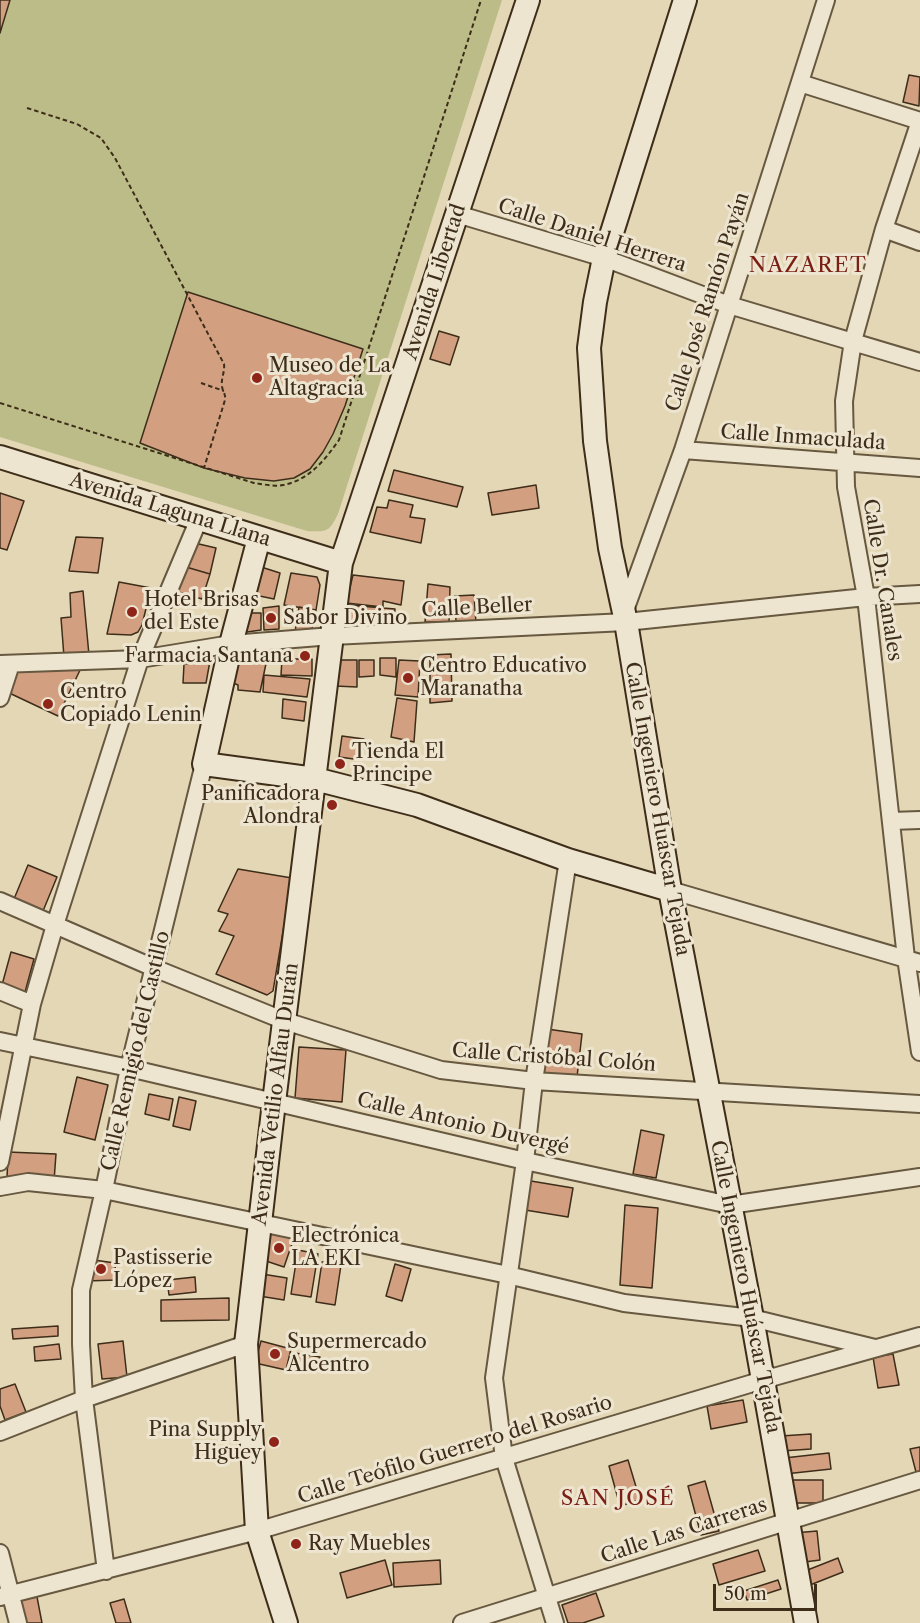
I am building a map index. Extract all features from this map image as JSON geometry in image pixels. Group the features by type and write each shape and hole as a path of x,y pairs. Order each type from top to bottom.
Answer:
{"main road":[{"name":"Avenida Libertad","path":"341,563 528,0"},
{"name":"Calle Ingeniero Huáscar Tejada","path":"685,0 604,258 595,302 589,348 595,441 610,548 625,618 670,890 752,1318 807,1623"},
{"name":"Avenida Laguna Llana","path":"0,457 341,563"},
{"name":"Calle Remigio del Castillo","path":"204,764 231,644 259,538"},
{"name":"Avenida Vetilio Alfau Durán","path":"286,1623 257,1531 246,1344 341,563"},
{"path":"204,764 315,779 417,805 568,860 670,890"}],"street":[{"name":"Calle José Ramón Payán","path":"625,618 683,450 826,0"},
{"path":"800,83 920,121"},
{"name":"Calle Dr. Canales","path":"920,121 884,229 854,341 844,401 846,487 866,597 891,821 913,960 920,1052"},
{"name":"Calle Daniel Herrera","path":"458,214 604,258 729,305 920,362"},
{"path":"884,229 920,242"},
{"name":"Calle Inmaculada","path":"683,450 920,468"},
{"path":"0,1162 32,1004 54,925 140,659 199,519"},
{"name":"Calle Beller","path":"6,664 140,659 231,644 625,618 920,594"},
{"path":"0,698 6,664"},
{"name":"Calle Remigio del Castillo","path":"106,1571 84,1399 81,1290 129,1068 204,764"},
{"path":"891,821 920,820"},
{"path":"555,1623 504,1458 494,1378 534,1081 568,860"},
{"path":"670,890 913,960"},
{"name":"Calle Cristóbal Colón","path":"0,901 154,968 285,1021 441,1070 534,1081 920,1104"},
{"path":"0,991 32,1004"},
{"name":"Calle Antonio Duvergé","path":"0,1041 129,1068 525,1161 730,1205 920,1177"},
{"path":"0,1187 28,1182 104,1190 508,1275 624,1303 752,1318 875,1348"},
{"name":"Calle Teófilo Guerrero del Rosario","path":"5,1595 257,1531 763,1380 920,1336"},
{"path":"0,1432 84,1399 246,1344"},
{"name":"Calle Las Carreras","path":"462,1623 920,1480"},
{"path":"0,1552 5,1595 18,1623"}],"path":[{"path":"0,403 254,483 281,485 312,472 339,440 481,0"},
{"path":"27,108 77,124 101,138 115,158 224,364 225,372 221,384 226,394 225,400 204,468"},
{"path":"201,383 224,391"}],"green space":[{"path":"0,0 502,0 338,514 327,530 307,531 0,437"}],"building":[{"path":"0,0 10,0 0,33"},
{"path":"909,75 920,77 919,106 903,102"},
{"name":"Museo de La Altagracia","path":"188,292 363,349 345,406 333,434 310,469 294,478 274,481 245,478 204,468 140,443"},
{"path":"439,331 459,337 450,365 430,359"},
{"path":"394,470 463,487 457,507 388,491"},
{"path":"536,485 539,508 492,515 488,493"},
{"path":"0,493 24,501 7,550 0,548"},
{"path":"389,500 413,505 410,517 425,519 421,543 370,532 377,507 387,508"},
{"path":"76,537 103,538 98,573 69,571"},
{"path":"199,544 216,548 210,574 186,567 191,548"},
{"path":"258,566 280,573 274,599 250,594"},
{"path":"186,567 210,574 202,599 175,591"},
{"path":"291,573 317,577 320,585 316,610 284,605"},
{"path":"353,575 404,581 401,605 383,601 383,607 346,603"},
{"path":"119,582 151,588 142,625 138,632 131,635 107,634"},
{"path":"428,584 450,587 449,622 425,622"},
{"path":"83,591 89,655 64,657 61,618 71,617 70,593"},
{"path":"474,595 476,623 456,622 455,596"},
{"path":"348,605 395,609 393,630 345,628"},
{"name":"Sabor Divino","path":"279,606 279,629 264,630 263,608"},
{"path":"299,607 316,610 311,633 295,632"},
{"path":"244,613 261,613 261,630 240,633"},
{"path":"451,654 452,701 430,703 430,655"},
{"path":"380,658 396,658 396,677 380,675"},
{"path":"238,659 267,659 260,692 238,690 238,685 228,681"},
{"path":"282,659 312,659 312,676 281,675"},
{"path":"337,660 357,660 357,687 335,686"},
{"path":"359,660 374,660 374,676 359,677"},
{"name":"Centro Educativo Maranatha","path":"399,660 420,661 418,697 395,695"},
{"path":"210,661 206,683 183,683 184,664"},
{"name":"Centro Copiado Lenin","path":"82,666 58,716 5,691 12,669"},
{"path":"264,675 310,679 307,697 263,692"},
{"path":"397,698 417,701 414,742 391,737"},
{"path":"283,699 306,702 304,721 282,718"},
{"path":"342,736 364,739 361,760 339,757"},
{"path":"28,865 57,877 43,911 14,899"},
{"path":"238,869 292,878 273,991 267,995 216,974 234,936 219,931 228,914 218,911"},
{"path":"11,952 34,959 25,992 2,985"},
{"path":"547,1029 582,1034 577,1077 541,1072"},
{"path":"299,1047 346,1050 342,1102 295,1098"},
{"path":"77,1077 108,1085 95,1140 64,1132"},
{"path":"149,1094 173,1099 169,1120 145,1114"},
{"path":"179,1097 196,1101 190,1130 173,1126"},
{"path":"641,1130 664,1135 656,1178 633,1174"},
{"path":"8,1152 56,1154 54,1181 7,1179"},
{"path":"525,1180 573,1188 568,1217 519,1209"},
{"path":"625,1205 658,1208 652,1288 620,1285"},
{"path":"268,1232 295,1235 284,1267 266,1261"},
{"path":"298,1250 318,1254 311,1297 291,1294"},
{"path":"94,1260 115,1263 116,1280 86,1281"},
{"path":"322,1262 341,1265 335,1305 316,1302"},
{"path":"395,1264 411,1269 402,1301 386,1296"},
{"path":"262,1274 287,1278 284,1300 259,1296"},
{"path":"195,1277 196,1292 169,1295 167,1280"},
{"path":"229,1298 229,1320 161,1321 161,1300"},
{"path":"58,1326 58,1336 13,1339 12,1329"},
{"path":"123,1341 127,1377 102,1379 98,1344"},
{"path":"261,1341 291,1349 286,1370 255,1363"},
{"path":"59,1344 61,1359 35,1361 34,1347"},
{"path":"295,1353 320,1357 317,1372 293,1368"},
{"path":"893,1354 899,1385 878,1388 873,1357"},
{"path":"15,1384 26,1412 5,1420 0,1406 0,1389"},
{"path":"743,1400 747,1422 711,1429 707,1406"},
{"path":"811,1434 811,1449 782,1451 781,1436"},
{"path":"920,1447 920,1471 916,1472 910,1449"},
{"path":"829,1453 831,1469 785,1474 784,1458"},
{"path":"628,1460 640,1500 620,1506 609,1466"},
{"path":"791,1480 823,1480 823,1503 791,1503"},
{"path":"705,1481 719,1531 701,1535 688,1486"},
{"path":"817,1531 820,1560 797,1563 794,1533"},
{"path":"758,1550 765,1571 719,1585 713,1564"},
{"path":"838,1558 843,1572 805,1587 800,1573"},
{"path":"385,1560 392,1585 347,1598 340,1573"},
{"path":"440,1560 441,1584 394,1587 393,1563"},
{"path":"778,1580 781,1589 747,1600 744,1591"},
{"path":"596,1593 604,1616 583,1623 568,1623 562,1605"},
{"path":"37,1597 42,1623 22,1623 14,1601"},
{"path":"124,1599 131,1623 116,1623 110,1603"}],"place":[{"name":"Museo de La Altagracia","path":"257,378"},
{"name":"Hotel Brisas del Este","path":"132,612"},
{"name":"Sabor Divino","path":"271,618"},
{"name":"Farmacia Santana","path":"305,656"},
{"name":"Centro Educativo Maranatha","path":"408,678"},
{"name":"Centro Copiado Lenin","path":"48,704"},
{"name":"Tienda El Principe","path":"340,764"},
{"name":"Panificadora Alondra","path":"332,805"},
{"name":"Electrónica LA EKI","path":"279,1248"},
{"name":"Pastisserie López","path":"101,1269"},
{"name":"Supermercado Alcentro","path":"275,1354"},
{"name":"Pina Supply Higuey","path":"274,1442"},
{"name":"Ray Muebles","path":"296,1544"}],"district":[{"name":"NAZARET","path":"808,266"},
{"name":"SAN JOSÉ","path":"618,1499"}]}
